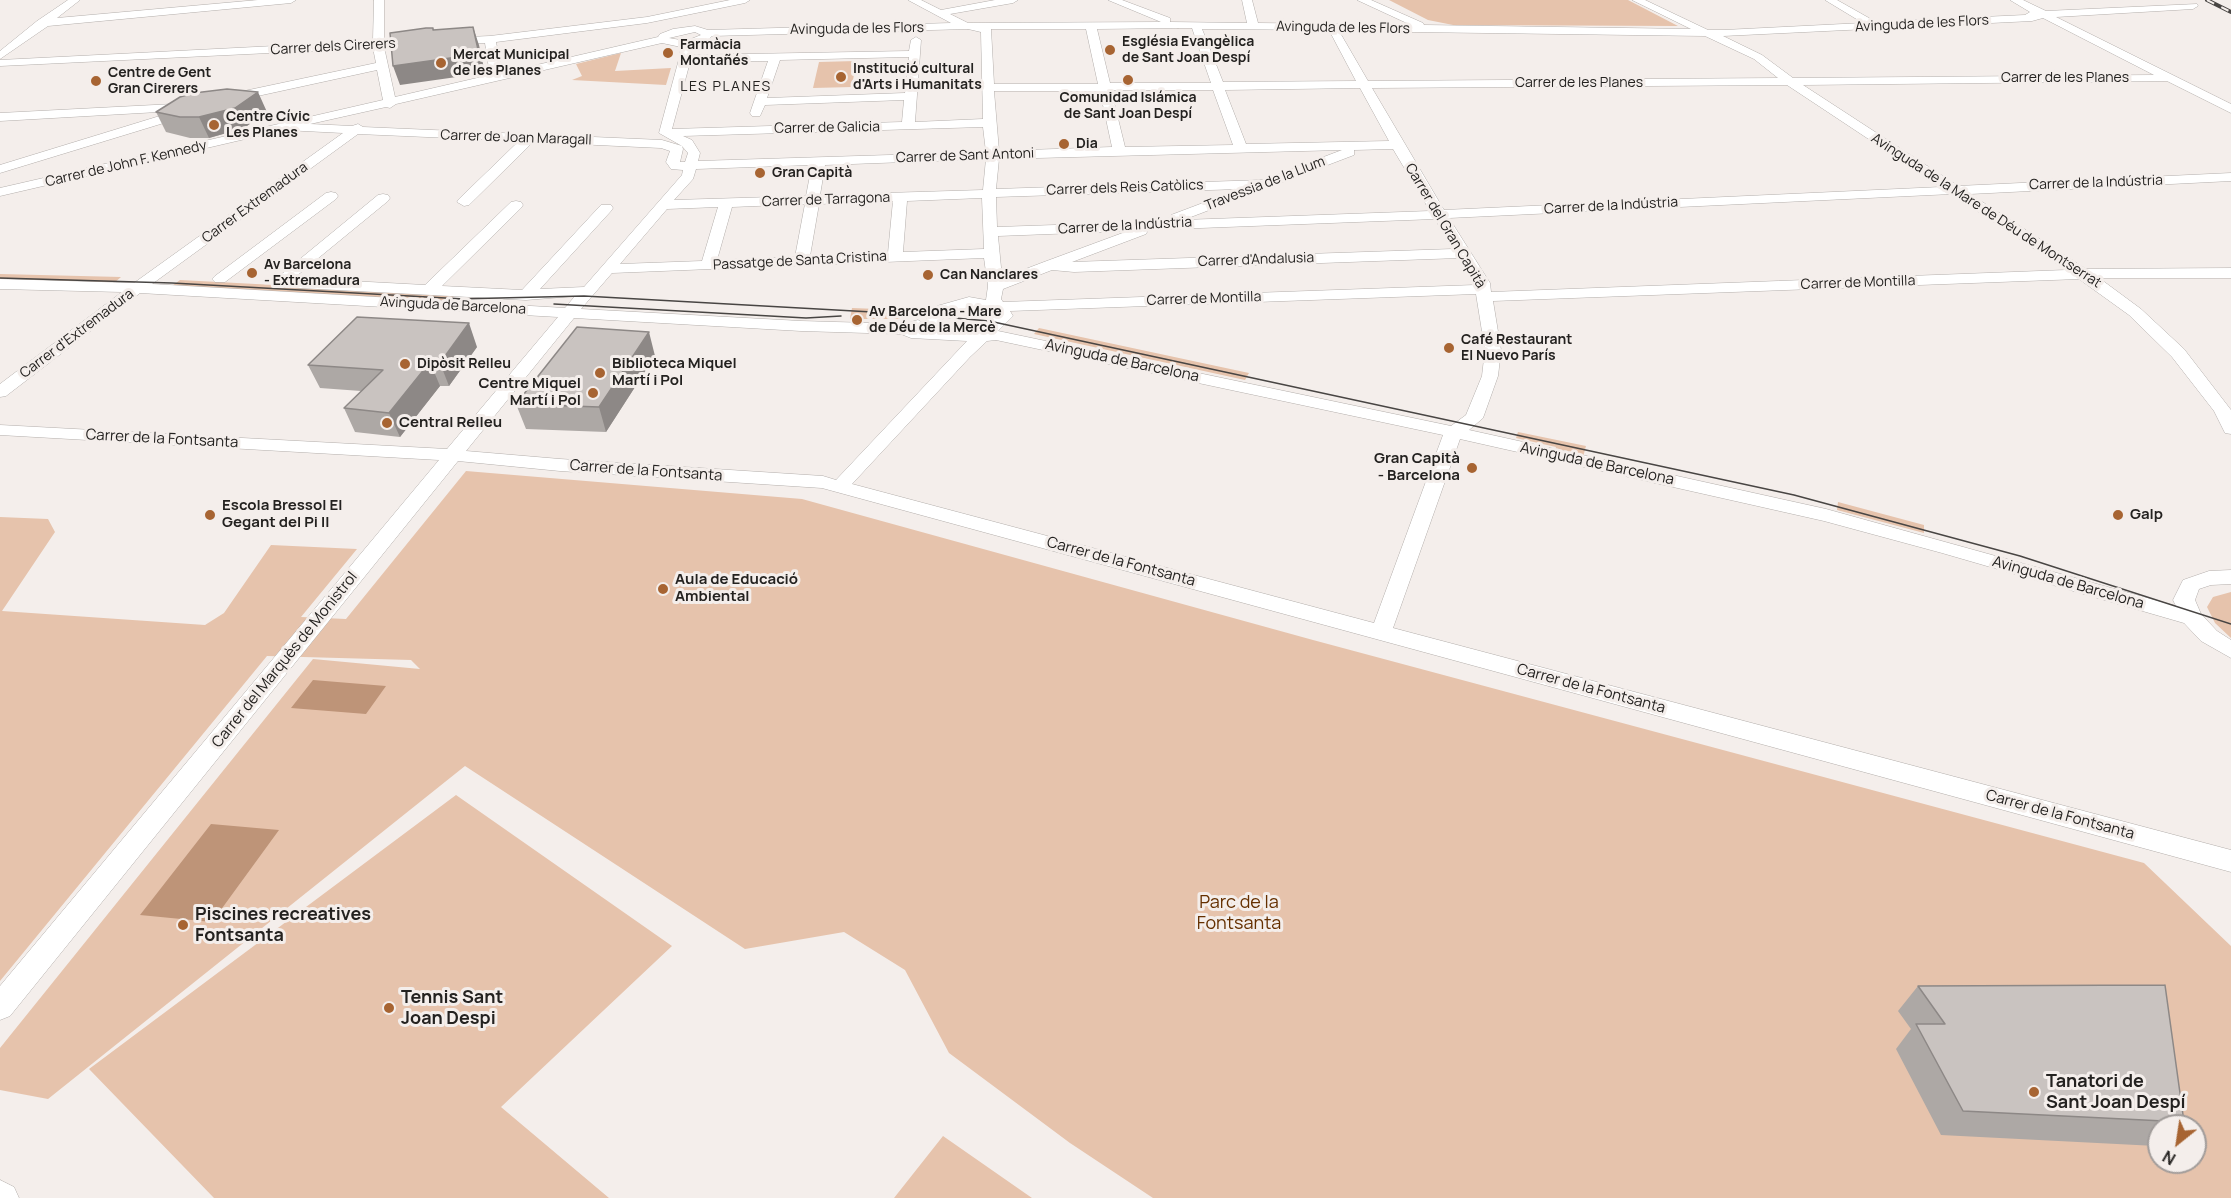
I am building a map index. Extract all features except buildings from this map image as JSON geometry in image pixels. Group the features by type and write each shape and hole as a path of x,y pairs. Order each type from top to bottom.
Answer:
{"street":[{"path":"0,56 41,23 75,0"},
{"path":"41,23 291,0"},
{"path":"379,0 378,45 390,104 663,39 667,34 680,30 665,12"},
{"name":"Carrer dels Cirerers","path":"0,63 490,39 745,0"},
{"path":"840,486 1005,316 993,299 996,286 991,253 989,193 993,155 989,123 986,30 964,25 913,0"},
{"path":"939,13 1013,0"},
{"path":"1113,0 1178,25"},
{"path":"1247,0 1252,26"},
{"path":"1362,0 1428,29"},
{"name":"Avinguda de la Mare de Déu de Montserrat","path":"1637,0 1758,57 1791,82 1951,189 2084,274 2135,312 2178,353 2222,410 2231,429"},
{"path":"1830,0 1870,23"},
{"path":"2015,0 2231,109"},
{"name":"Avinguda de les Flors","path":"1799,29 1870,23 2193,6 2182,0"},
{"name":"Avinguda de les Flors","path":"680,30 695,29 706,33 1178,25 1706,33 2032,18 2045,14"},
{"path":"1091,26 1119,151"},
{"path":"1196,26 1241,149"},
{"name":"Carrer del Gran Capità","path":"1332,27 1485,293 1493,350 1490,376 1474,418 1453,433"},
{"path":"908,126 909,96 918,28"},
{"path":"663,39 670,43 686,44 702,40 707,35 706,33"},
{"path":"490,39 495,74 502,77"},
{"path":"686,44 685,59 665,133 687,143 694,153 688,173"},
{"path":"685,59 914,54"},
{"path":"749,130 761,102 775,57"},
{"path":"0,169 203,106 277,86 383,65"},
{"name":"Carrer de les Planes","path":"988,88 2169,78"},
{"path":"761,102 909,96"},
{"name":"Carrer de John F. Kennedy","path":"0,192 390,104"},
{"name":"Carrer Extremadura","path":"154,276 390,104"},
{"path":"0,117 203,106"},
{"name":"Carrer de Galicia","path":"665,133 989,123"},
{"name":"Carrer de Joan Maragall","path":"287,127 662,144 677,149 673,162 676,166"},
{"path":"464,202 530,138"},
{"name":"Carrer de Sant Antoni","path":"676,166 688,173 712,163 819,162 1119,151 1398,145"},
{"name":"Travessia de la Llum","path":"996,286 1365,146"},
{"path":"802,260 819,162"},
{"name":"Carrer del Marquès de Monistrol","path":"0,1007 570,312 609,269 688,173"},
{"name":"Carrer de la Indústria","path":"991,232 1441,214 2231,177"},
{"name":"Carrer dels Reis Catòlics","path":"989,193 1262,184"},
{"name":"Carrer de Tarragona","path":"663,205 989,193"},
{"path":"220,279 331,196"},
{"path":"895,257 900,197"},
{"path":"280,282 383,198"},
{"path":"708,266 726,204"},
{"path":"430,289 516,205"},
{"path":"570,312 526,295 606,208"},
{"name":"Passatge de Santa Cristina","path":"609,269 991,253"},
{"name":"Carrer d'Andalusia","path":"1049,266 1462,253"},
{"name":"Avinguda de Barcelona","path":"0,270 526,295 588,291"},
{"name":"Carrer de Montilla","path":"935,324 934,320 943,309 977,303 1000,307 2084,274 2231,273"},
{"name":"Carrer d'Extremadura","path":"0,392 154,276"},
{"name":"Avinguda de Barcelona","path":"0,284 137,288 801,326 905,329 935,324 989,333 1283,394 1826,515 2192,618"},
{"path":"935,324 948,336"},
{"name":"Avinguda de Barcelona","path":"905,329 911,333 948,336 989,333"},
{"name":"Carrer de la Fontsanta","path":"0,430 453,455 560,465 823,482 2227,860"},
{"path":"1381,632 1453,433"},
{"path":"2231,578 2209,578 2190,585 2184,600 2192,618 2209,636 2231,650"}],"green space":[{"path":"1389,0 1628,0 1678,26 1453,25 1428,20"},
{"path":"621,53 615,71 671,68 666,85 572,80 582,76 576,64"},
{"path":"856,61 852,87 813,88 819,62"},
{"path":"0,274 121,277 113,284 0,280"},
{"path":"180,280 455,295 449,301 172,286"},
{"path":"852,308 903,310 902,319 850,319"},
{"path":"1039,328 1249,373 1245,380 1034,334"},
{"path":"1518,432 1586,446 1583,457 1555,450 1556,447 1516,438"},
{"name":"Parc de la Fontsanta","path":"466,471 802,499 1313,640 2144,863 2231,946 2231,1198 1153,1198 1070,1143 949,1053 905,970 844,932 745,949 465,766 48,1099 0,1090 0,1048 313,659 420,669 411,660 267,656 0,981 0,517 48,519 55,532 2,611 205,625 224,613 271,545 357,549 301,617 346,619"},
{"path":"1838,502 1924,525 1924,533 1837,510"},
{"path":"2231,592 2231,638 2215,623 2207,607 2213,597"},
{"name":"Tennis Sant Joan Despi","path":"456,795 672,946 501,1107 609,1198 214,1198 89,1069"},
{"path":"943,1136 1032,1198 894,1198"}],"shaded area":[{"path":"313,680 386,686 366,714 291,708"},
{"path":"211,824 279,830 212,922 140,915"}],"tram line":[{"path":"0,278 172,283 462,299"},
{"path":"462,299 584,296 908,314 989,321 1794,495 2020,556 2231,624"},
{"path":"456,299 462,299"},
{"path":"554,304 806,318 841,316"}],"railway":[{"path":"2207,0 2231,12"}],"place":[{"name":"Església Evangèlica de Sant Joan Despí","path":"1110,50"},
{"name":"Farmàcia Montañés","path":"668,53"},
{"name":"Mercat Municipal de les Planes","path":"441,63"},
{"name":"Institució cultural d'Arts i Humanitats","path":"841,77"},
{"name":"Comunidad Islámica de Sant Joan Despí","path":"1128,80"},
{"name":"Centre de Gent Gran Cirerers","path":"96,81"},
{"name":"Centre Cívic Les Planes","path":"214,125"},
{"name":"Dia","path":"1064,144"},
{"name":"Gran Capità","path":"760,173"},
{"name":"Av Barcelona - Extremadura","path":"252,273"},
{"name":"Can Nanclares","path":"928,275"},
{"name":"Av Barcelona - Mare de Déu de la Mercè","path":"857,320"},
{"name":"Café Restaurant El Nuevo París","path":"1449,348"},
{"name":"Dipòsit Relleu","path":"405,364"},
{"name":"Biblioteca Miquel Martí i Pol","path":"600,373"},
{"name":"Centre Miquel Martí i Pol","path":"593,393"},
{"name":"Central Relleu","path":"387,423"},
{"name":"Gran Capità - Barcelona","path":"1472,468"},
{"name":"Escola Bressol El Gegant del Pi II","path":"210,515"},
{"name":"Galp","path":"2118,515"},
{"name":"Aula de Educació Ambiental","path":"663,589"},
{"name":"Piscines recreatives Fontsanta","path":"183,925"},
{"name":"Tennis Sant Joan Despi","path":"389,1008"},
{"name":"Tanatori de Sant Joan Despí","path":"2034,1092"}],"district":[{"name":"LES PLANES","path":"726,87"}]}
